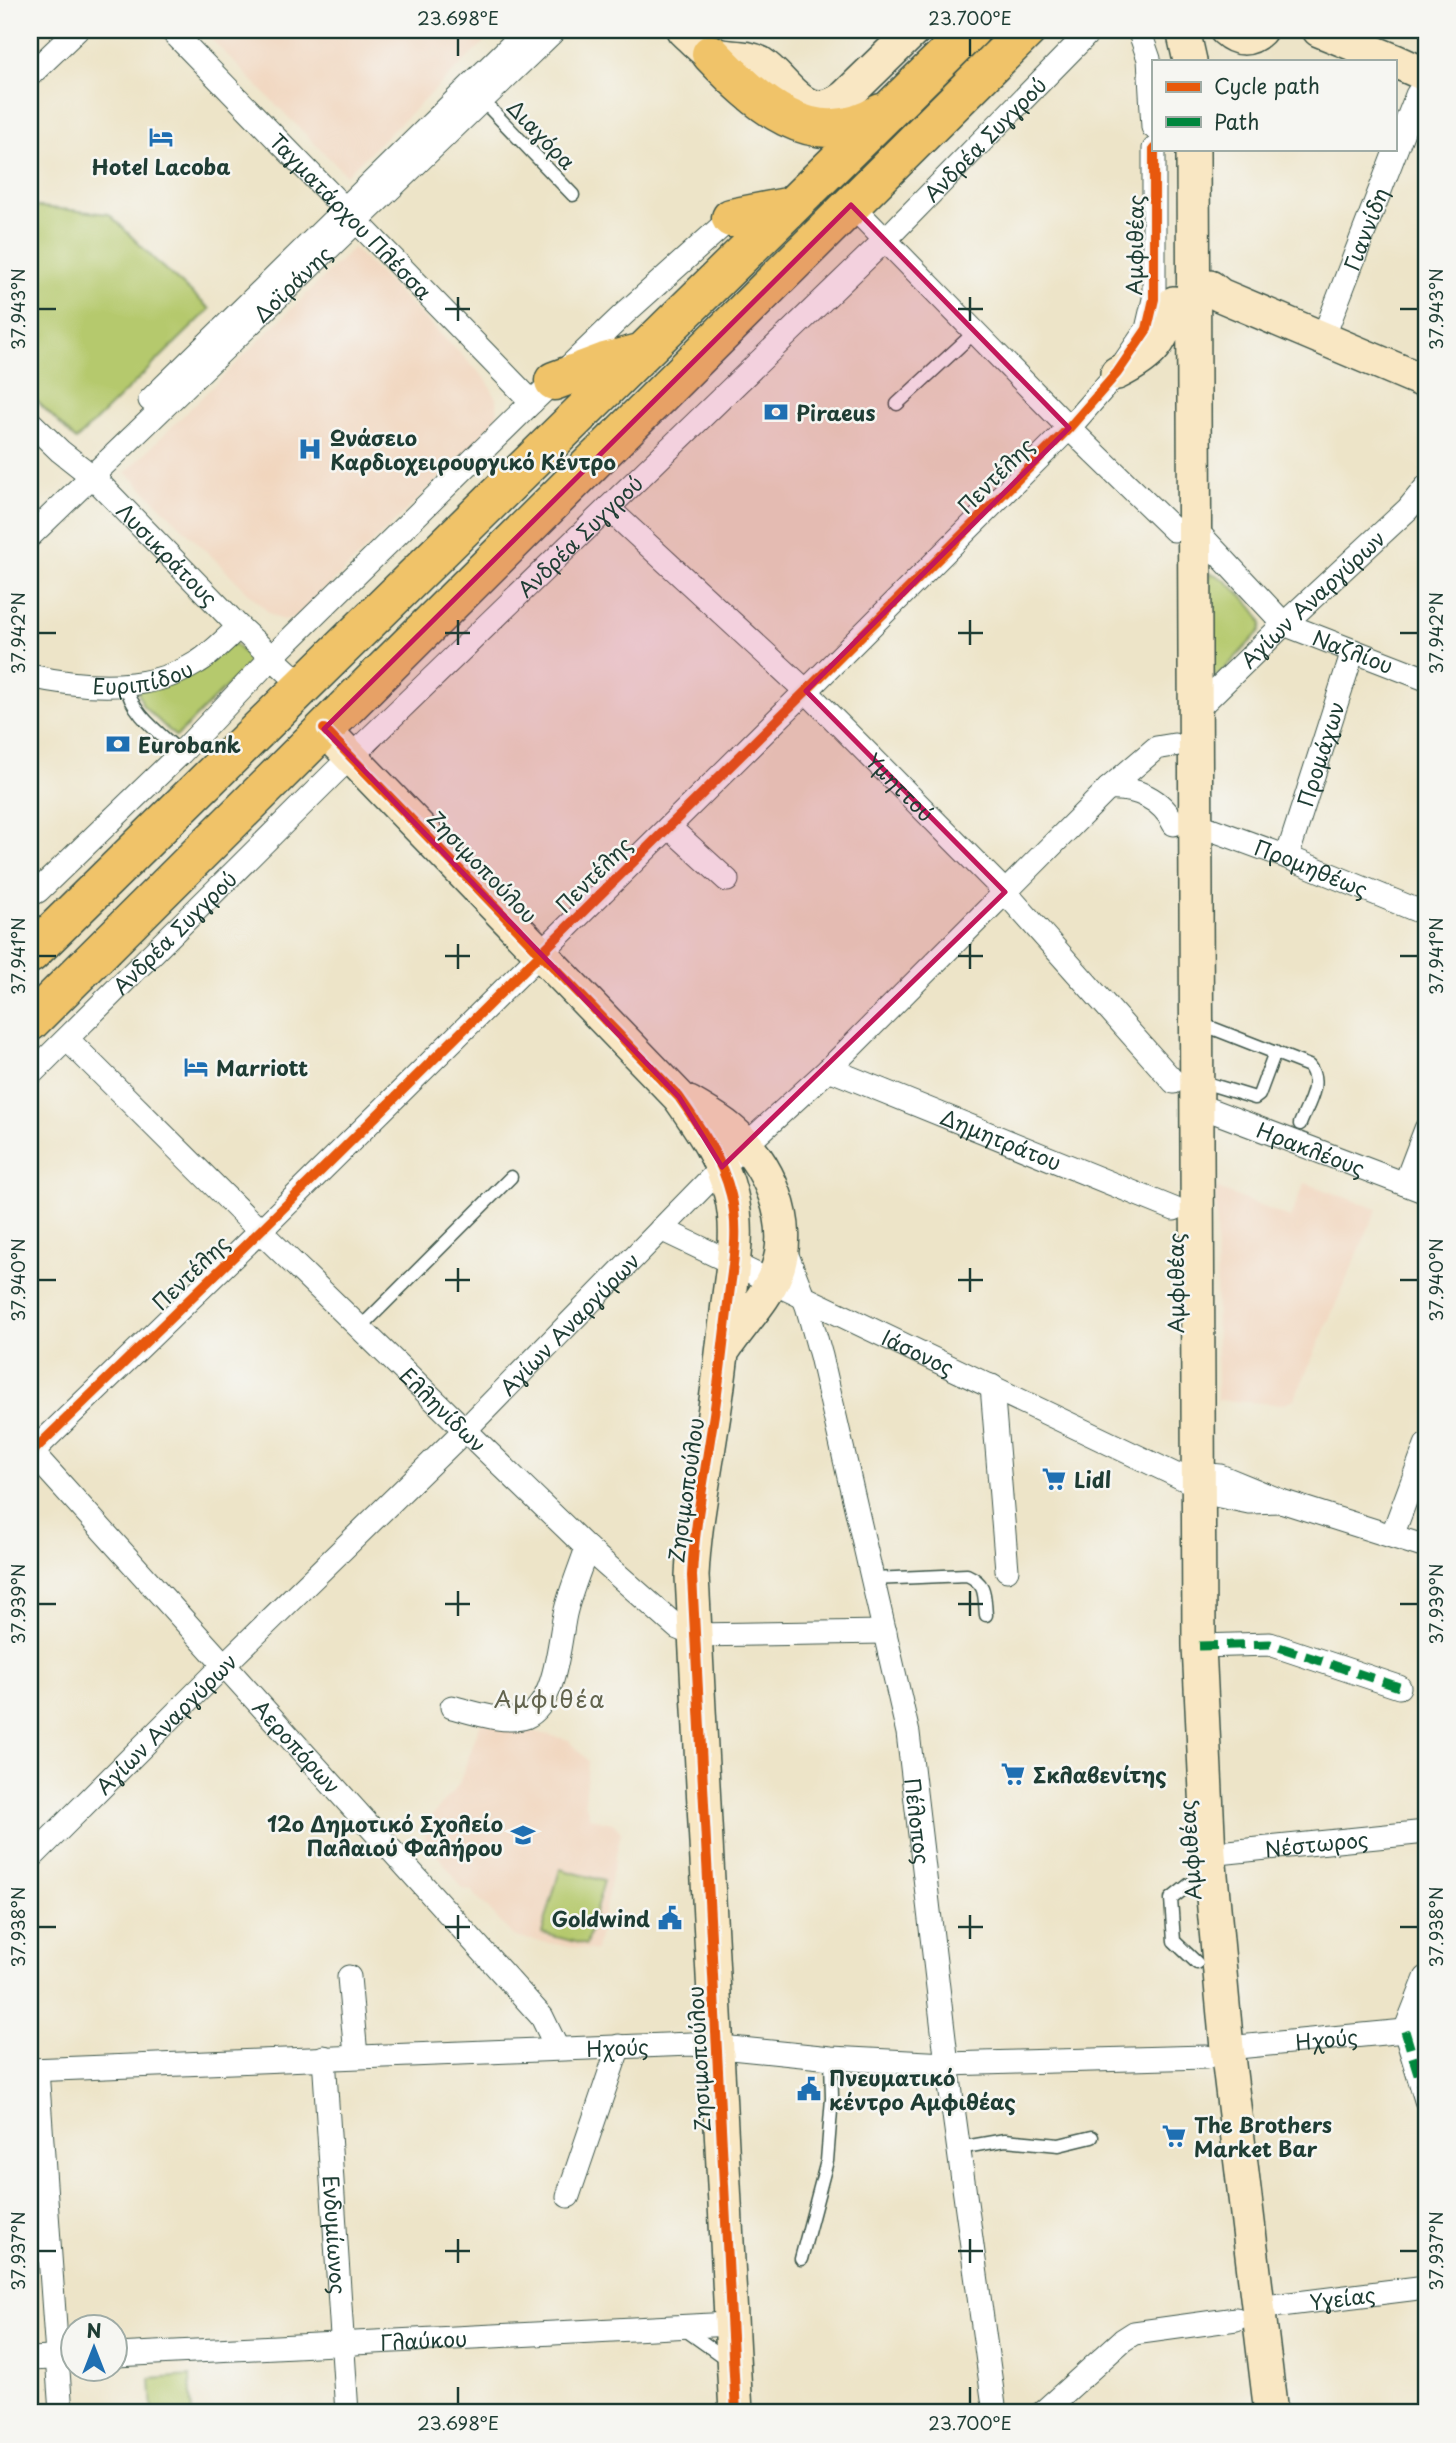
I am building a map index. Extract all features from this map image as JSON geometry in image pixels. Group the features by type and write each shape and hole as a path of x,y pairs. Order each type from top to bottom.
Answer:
{"highway":[{"path":"30,954 971,30"},
{"name":"Ανδρέα Συγγρού","path":"30,1022 1027,30"},
{"path":"697,42 758,100 782,116 804,124 831,128 852,126 871,119 895,104"},
{"path":"731,218 792,205"},
{"path":"543,392 605,362 642,353"}],"main road":[{"path":"697,42 758,62 804,102 827,106 837,104 914,30"},
{"path":"1165,30 1172,60"},
{"path":"1183,30 1210,45 1250,37 1260,30"},
{"path":"1319,30 1393,60"},
{"path":"1396,61 1426,75"},
{"name":"Αμφιθέας","path":"1174,150 1174,303 1196,710 1185,824 1197,1087 1190,1477 1180,1688 1197,1963 1216,2053"},
{"name":"Αμφιθέας","path":"1193,150 1192,331 1196,444"},
{"name":"Αμφιθέας","path":"1210,150 1210,287 1206,395 1196,444 1185,530 1174,745 1207,1030 1174,1209 1199,1646 1212,1747 1214,1808 1209,1854 1216,2053 1247,2314 1249,2413"},
{"path":"1210,287 1220,295 1426,382"},
{"path":"1117,373 1141,361 1154,349 1174,303"},
{"name":"Ζησιμοπούλου","path":"324,729 679,1097 730,1129 733,1156 731,1194 736,1224 734,1264 692,1576 736,2413"},
{"name":"Ζησιμοπούλου","path":"724,1350 772,1282 781,1257 782,1242 780,1217 770,1183 755,1156 733,1156"},
{"name":"Αμφιθέας","path":"1247,2314 1271,2413"}],"street":[{"path":"30,75 77,30"},
{"name":"Ταγματάρχου Πλέσσα","path":"171,30 351,215 543,392"},
{"name":"Δοϊράνης","path":"30,536 87,473 351,215 527,30"},
{"name":"Δοϊράνης","path":"351,215 483,101 555,30"},
{"name":"Ανδρέα Συγγρού","path":"30,1075 351,756 885,240 1091,30"},
{"path":"1139,30 1146,45 1151,68 1152,98"},
{"name":"Γιαννίδη","path":"1323,338 1417,96 1426,81"},
{"name":"Αμφιθέας","path":"1117,373 1147,329 1154,299 1154,150"},
{"name":"Ναζλίου","path":"851,205 1069,428 1185,530 1284,624 1426,679"},
{"path":"34,893 181,753 272,657 543,392 624,314 731,218"},
{"name":"Πεντέλης","path":"30,1452 260,1231 669,827 1069,428 1117,373"},
{"name":"Λυσικράτους","path":"30,422 87,473 239,626 303,686"},
{"name":"Δοϊράνης","path":"30,518 87,473"},
{"name":"Αγίων Αναργύρων","path":"1196,710 1408,509 1426,487"},
{"name":"Υμηττού","path":"608,508 806,691 1197,1087"},
{"name":"Ευριπίδου","path":"30,676 84,684 126,684 156,680 179,673 201,661 239,626"},
{"name":"Προμάχων","path":"1287,857 1353,651"},
{"name":"Αγίων Αναργύρων","path":"30,1859 465,1430 733,1156 829,1069 1108,789 1156,748 1174,745"},
{"path":"1108,789 1127,790 1150,797 1185,824"},
{"name":"Προμηθέως","path":"1185,824 1287,857 1426,914"},
{"path":"669,827 727,880"},
{"name":"Ελληνίδων","path":"66,1039 587,1548 678,1628 695,1635"},
{"name":"Δημητράτου","path":"829,1069 1174,1209"},
{"name":"Ηρακλέους","path":"1197,1087 1416,1188"},
{"path":"1416,1188 1426,1129"},
{"name":"Ιάσονος","path":"662,1230 1190,1477 1220,1496 1238,1500 1282,1501 1426,1547"},
{"name":"Πέλοπος","path":"782,1242 818,1344 908,1733 947,2064 995,2413"},
{"path":"818,1344 823,1336 839,1327 860,1323"},
{"path":"992,1386 1007,1570"},
{"path":"1392,1536 1426,1445"},
{"name":"Αεροπόρων","path":"30,1452 542,2017 557,2048"},
{"path":"452,1707 498,1718 525,1717 540,1706 552,1679 561,1646 565,1613 587,1548"},
{"path":"695,1635 886,1632"},
{"path":"1199,1646 1270,1644 1399,1687"},
{"name":"Νέστωρος","path":"1209,1854 1426,1832"},
{"path":"349,1977 356,2056"},
{"path":"1426,1978 1416,2030 1426,2100"},
{"name":"Ηχούς","path":"34,2070 557,2048 716,2045 831,2058 947,2064 1216,2053 1416,2030"},
{"path":"568,2196 619,2046"},
{"name":"Ενδυμίωνος","path":"324,2057 347,2413"},
{"path":"34,2070 60,2314"},
{"name":"Υγείας","path":"1042,2413 1134,2333 1426,2287"},
{"name":"Γλαύκου","path":"130,2354 731,2324"},
{"path":"30,2359 60,2358"},
{"path":"61,2413 63,2384"}],"lane":[{"name":"Διαγόρα","path":"483,101 572,194"},
{"path":"897,404 975,332"},
{"path":"126,684 127,695 136,709 181,753"},
{"path":"1207,1030 1309,1066 1315,1073 1316,1085 1300,1124"},
{"path":"1197,1087 1255,1098 1275,1052"},
{"path":"360,1328 511,1177"},
{"path":"872,1579 967,1576 983,1586 986,1615"},
{"path":"801,2259 827,2161 832,2098 831,2058"},
{"path":"959,2148 1005,2140 1059,2145 1092,2137"},
{"path":"681,2326 733,2364"}],"highlighted area":[{"path":"851,205 1069,428 806,691 1005,892 722,1167 679,1097 324,729"}],"shaded area":[{"path":"211,30 497,30 346,175 206,34"},
{"name":"Ωνάσειο Καρδιοχειρουργικό Κέντρο","path":"353,248 487,380 497,401 498,421 296,618 282,620 269,613 126,472"},
{"path":"1305,1183 1377,1209 1295,1398 1279,1404 1217,1400 1216,1188 1290,1218"},
{"name":"12ο Δημοτικό Σχολείο Παλαιού Φαλήρου","path":"482,1719 569,1740 588,1761 585,1802 590,1818 613,1823 621,1832 596,1951 514,1937 472,1891 463,1889 425,1838 431,1817 459,1784"}],"green space":[{"path":"30,206 109,214 161,266 210,309 76,440 30,394"},
{"path":"1209,573 1223,579 1240,594 1262,624 1260,631 1222,672 1215,676 1210,675"},
{"path":"231,640 252,661 176,737 143,706 137,689"},
{"path":"560,1869 604,1881 586,1945 542,1933"},
{"path":"190,2376 192,2413 153,2413 151,2379"}],"marked path":[{"path":"1199,1646 1270,1644 1399,1687"},
{"path":"1405,2031 1426,2100"}],"cycle path":[{"path":"30,1454 260,1231 806,691 1069,428 1117,373 1147,329 1154,299 1154,150"},
{"path":"324,729 679,1097 716,1156 731,1195 735,1225 734,1254 692,1576 736,2413"}],"place":[{"name":"Hotel Lacoba","path":"161,137"},
{"name":"Piraeus","path":"776,412"},
{"name":"Ωνάσειο Καρδιοχειρουργικό Κέντρο","path":"310,449"},
{"name":"Eurobank","path":"118,744"},
{"name":"Marriott","path":"196,1067"},
{"name":"Lidl","path":"1054,1479"},
{"name":"Σκλαβενίτης","path":"1013,1774"},
{"name":"12ο Δημοτικό Σχολείο Παλαιού Φαλήρου","path":"523,1835"},
{"name":"Goldwind","path":"670,1918"},
{"name":"Πνευματικό κέντρο Αμφιθέας","path":"809,2089"},
{"name":"The Brothers Market Bar","path":"1174,2136"}],"district":[{"name":"Αμφιθέα","path":"550,1698"}]}
